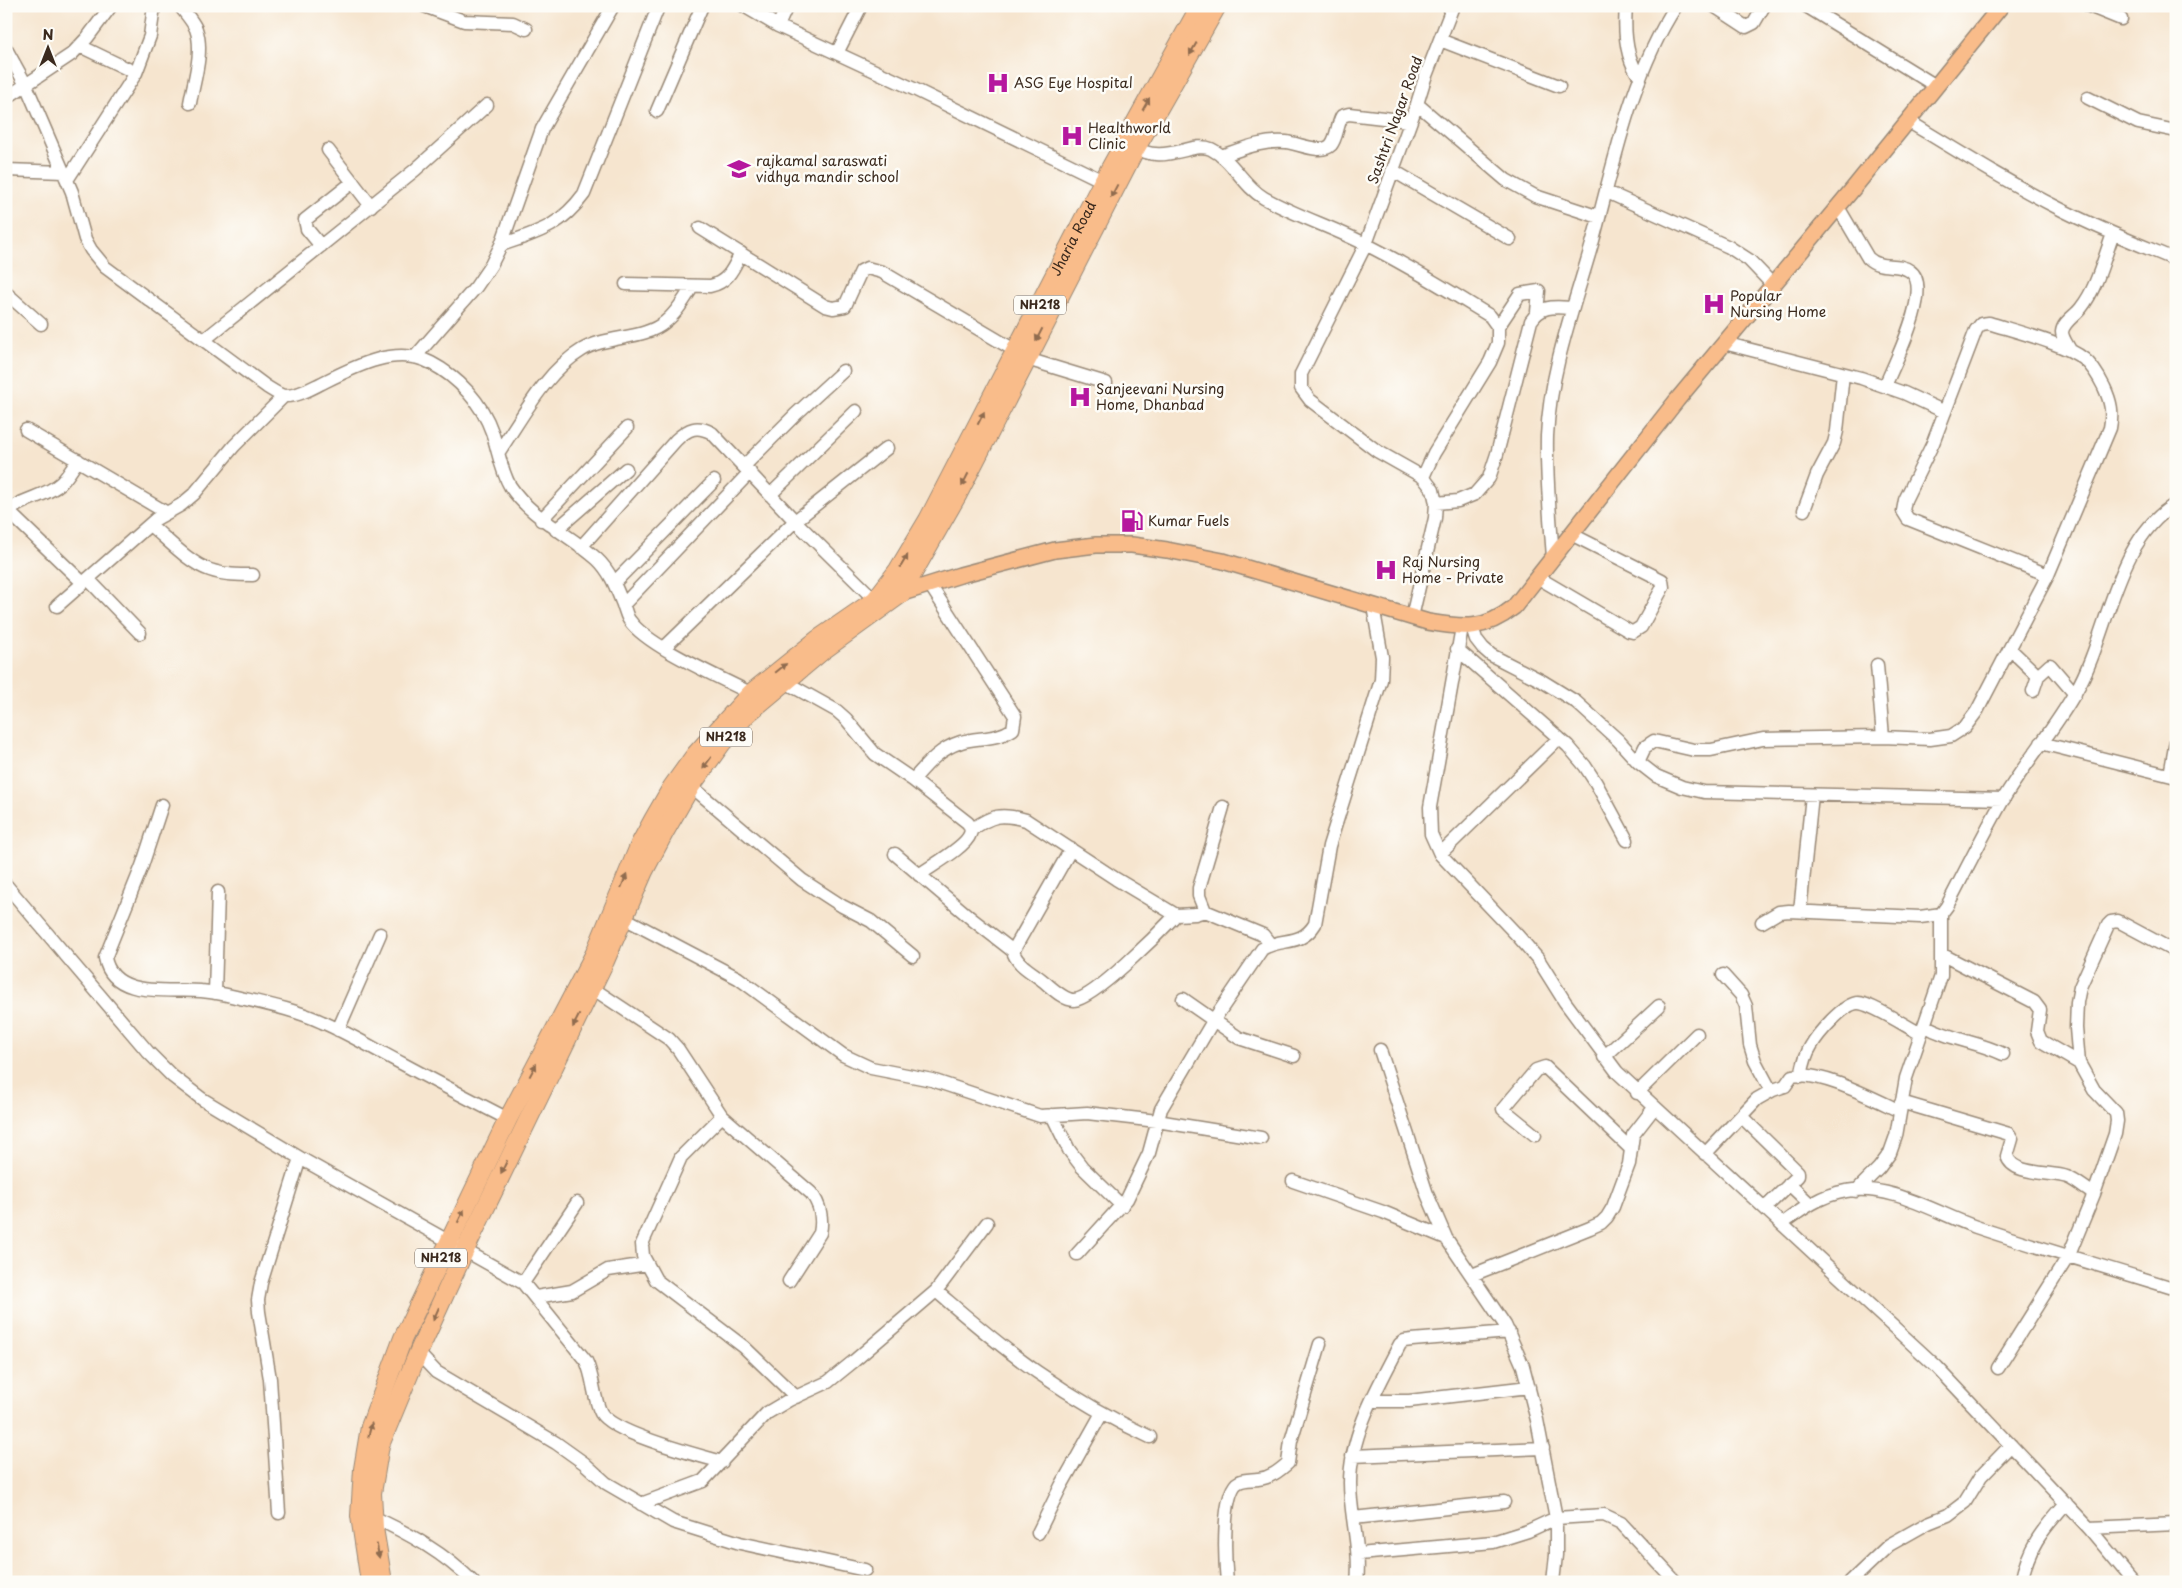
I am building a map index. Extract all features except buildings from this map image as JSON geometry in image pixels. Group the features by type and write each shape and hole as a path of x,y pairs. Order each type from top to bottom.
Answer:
{"highway":[{"name":"Jharia Road","path":"875,600 898,570 928,520 1021,355 1131,145 1200,6"},
{"name":"Jharia Road","path":"902,594 958,494 1103,181 1131,145 1216,6"},
{"name":"NH218","path":"612,931 624,918 648,863 691,786 757,697 785,682 822,652 902,594"},
{"name":"NH218","path":"370,1582 360,1516 363,1469 370,1427 403,1338 508,1119 599,958 612,931 640,844 672,787 715,731 757,697 817,640 875,600"},
{"name":"NH218","path":"383,1582 373,1517 372,1493 380,1445 418,1354 465,1250 592,988 599,958"}],"main road":[{"path":"875,600 1055,550 1096,545 1132,545 1223,561 1428,622 1467,627 1490,623 1514,607 1724,343 1838,207 2001,6"}],"street":[{"path":"6,98 72,54 111,6"},
{"path":"65,176 136,72 150,36 154,6"},
{"path":"180,6 191,20 197,36 197,62 190,103"},
{"path":"424,6 464,21 513,23 526,29"},
{"path":"415,357 476,286 491,265 501,245 542,129 613,6"},
{"path":"657,111 702,6"},
{"path":"744,6 778,26 1103,181"},
{"path":"778,26 788,6"},
{"path":"837,53 861,6"},
{"name":"Sashtri Nagar Road","path":"1423,478 1377,451 1310,400 1301,388 1301,374 1366,244 1409,122 1418,104 1425,78 1453,6"},
{"path":"1626,6 1629,57 1633,68 1640,77"},
{"path":"1553,557 1547,436 1552,388 1561,345 1600,217 1629,109 1640,77 1659,35 1676,6"},
{"path":"1714,6 1746,27 1754,23 1764,6"},
{"path":"1806,6 1936,86"},
{"path":"2089,6 2121,18"},
{"path":"501,245 546,228 560,220 573,210 584,194 657,10"},
{"path":"1440,40 1559,86"},
{"path":"80,46 136,72"},
{"path":"6,49 26,85 72,192 81,229 91,250 105,267 267,387 284,396"},
{"path":"2088,98 2138,123 2176,131"},
{"path":"1418,104 1506,180 1535,196 1600,217"},
{"path":"204,340 415,170 487,105"},
{"path":"1221,156 1264,142 1287,142 1325,148 1331,145 1342,116 1349,114 1409,122"},
{"path":"1908,121 1997,174 2063,210 2113,234 2176,260"},
{"path":"1131,145 1157,155 1209,148 1221,156 1248,186 1264,198 1366,244 1490,316 1498,327"},
{"path":"328,150 370,206"},
{"path":"6,170 65,176"},
{"path":"1392,170 1510,239"},
{"path":"321,246 307,229 305,220 353,182"},
{"path":"1607,192 1729,247 1749,260 1773,285"},
{"path":"1838,207 1868,258 1874,264 1904,268 1912,272 1918,281 1919,294 1914,312 1885,386"},
{"path":"700,228 825,306 833,308 845,306 861,271 867,268 876,270 1021,355 1106,383"},
{"path":"2070,350 2063,338 2062,331 2065,324 2081,308 2088,296 2113,234"},
{"path":"626,284 710,286 719,284 731,274 741,254"},
{"path":"498,453 547,382 569,359 583,349 604,341 644,332 664,324 693,286"},
{"path":"1412,617 1435,518 1436,503 1432,490 1423,478 1447,428 1490,362 1498,343 1498,327 1520,294 1538,291 1537,312"},
{"path":"6,293 41,324"},
{"path":"1436,503 1458,501 1474,494 1488,478 1497,454 1531,320 1537,312 1547,307 1573,308"},
{"path":"1638,762 1645,748 1654,741 1694,750 1711,750 1763,739 1884,737 1930,739 1951,736 1965,728 1977,711 2048,575 2110,428 2113,414 2110,399 2097,374 2084,359 2070,350 1989,323 1981,324 1976,330 1920,472 1904,500 1903,511 1908,519 2048,575"},
{"path":"1724,343 1885,386 1945,412"},
{"path":"57,606 150,525 181,505 194,494 234,446 284,396 304,392 365,363 385,358 415,357 438,368 457,381 469,393 482,409 492,431 509,484 541,520 581,547 607,569 630,621 641,632 664,648 757,697"},
{"path":"623,605 795,415 843,371"},
{"path":"1804,510 1817,475 1834,443 1837,432 1843,374"},
{"path":"770,495 856,411"},
{"path":"541,520 627,428"},
{"path":"581,547 676,440 691,428 702,428 712,433 795,522 875,600"},
{"path":"26,430 167,513"},
{"path":"664,648 795,522 887,448"},
{"path":"78,460 61,482 7,512 140,633"},
{"path":"556,530 626,469"},
{"path":"614,583 714,481"},
{"path":"1762,922 1779,912 1800,911 1920,917 1940,914 1947,906 2004,799 2041,742 2062,716 2074,694 2095,652 2113,594 2125,566 2151,523 2162,512 2176,504"},
{"path":"150,525 199,565 209,570 223,574 253,575"},
{"path":"1538,577 1629,631 1637,630 1641,627 1663,587 1662,580 1571,534"},
{"path":"913,780 935,755 948,748 962,742 1005,735 1013,730 1015,716 930,585"},
{"path":"1077,1254 1122,1206 1149,1153 1161,1108 1213,1021 1262,949 1270,944 1301,938 1309,934 1315,924 1329,846 1382,680 1382,657 1374,606"},
{"path":"1467,627 1457,649 1448,714 1430,807 1431,834 1440,854 1538,959 1565,1002 1604,1057 1637,1093 1937,1367 2089,1528 2134,1582"},
{"path":"1467,627 1482,648 1491,656 1542,681 1576,702 1618,740 1638,762 1664,780 1682,787 1704,792 2004,799"},
{"path":"1457,649 1559,738 1585,766 1627,840"},
{"path":"2010,649 2038,676"},
{"path":"1876,665 1884,737"},
{"path":"2034,691 2038,676 2050,665 2074,694"},
{"path":"785,682 837,711 875,754 913,780 968,823 971,830 970,836 964,843 919,875"},
{"path":"1440,854 1559,738"},
{"path":"2041,742 2173,776 2176,741"},
{"path":"691,786 802,880 842,906 872,921 914,956"},
{"path":"1800,911 1812,795"},
{"path":"162,805 142,866 105,958 107,966 114,974 124,982 140,989 156,991 200,990 272,1005 321,1021 508,1119"},
{"path":"1205,911 1199,896 1199,888 1223,806"},
{"path":"971,830 994,816 1016,817 1026,820 1176,915 1195,914 1205,911 1263,935 1270,944"},
{"path":"1071,849 1013,951 1014,958 1063,996 1076,1000 1088,996 1149,942 1176,915"},
{"path":"894,854 1013,951"},
{"path":"6,885 148,1052 172,1076 202,1099 300,1158 523,1283 586,1361 591,1371 598,1404 606,1419 614,1425 661,1444 722,1462"},
{"path":"214,993 218,892"},
{"path":"1856,1191 1879,1168 1890,1152 1896,1136 1906,1078 1938,986 1941,954 1940,914"},
{"path":"624,918 738,978 843,1055 872,1068 932,1080 1040,1116 1087,1114 1156,1121 1261,1138"},
{"path":"1998,1368 2068,1255 2109,1154 2117,1121 2116,1113 2094,1090 2079,1063 2077,1002 2088,968 2108,925 2114,920 2176,952"},
{"path":"338,1030 380,934"},
{"path":"1941,954 2034,1002 2040,1010 2037,1031 2041,1041 2079,1063"},
{"path":"1723,974 1743,1001 1755,1061 1771,1090"},
{"path":"592,988 669,1039 678,1049 722,1116 816,1199 822,1224 820,1233 789,1281"},
{"path":"1183,999 1239,1038 1294,1056"},
{"path":"1801,1076 1806,1056 1819,1034 1851,1004 1865,1004 1922,1029 1976,1043 2003,1054"},
{"path":"1604,1057 1659,1006"},
{"path":"1637,1093 1697,1034"},
{"path":"1380,1050 1427,1194 1446,1238 1509,1332 1516,1346 1530,1387 1556,1518 1556,1555 1553,1582"},
{"path":"1535,1135 1502,1109 1536,1070 1545,1067 1631,1149"},
{"path":"1705,1154 1757,1099 1771,1090 1785,1086 1792,1076 1801,1076 1844,1086 1900,1107 2009,1134 2012,1139 2007,1156 2014,1166 2022,1170 2068,1178 2094,1194"},
{"path":"1472,1275 1601,1223 1613,1206 1628,1169 1633,1135 1654,1108"},
{"path":"1052,1115 1069,1150 1082,1167 1122,1206"},
{"path":"722,1116 681,1157 642,1244 642,1250 656,1280 744,1347 796,1396"},
{"path":"1741,1116 1798,1171 1798,1176 1765,1208"},
{"path":"278,1513 270,1379 258,1300 261,1283 300,1158"},
{"path":"1293,1181 1383,1212 1446,1238"},
{"path":"1789,1184 1810,1204"},
{"path":"1782,1224 1822,1197 1847,1190 1878,1192 1914,1200 1975,1226 2176,1289"},
{"path":"523,1283 577,1203"},
{"path":"641,1504 703,1481 747,1432 767,1413 796,1396 828,1382 854,1361 936,1291 987,1223"},
{"path":"536,1297 572,1291 608,1270 647,1264"},
{"path":"936,1291 1037,1373 1102,1413 1150,1437"},
{"path":"1357,1582 1359,1554 1350,1484 1352,1456 1372,1401 1400,1344 1404,1341 1509,1332"},
{"path":"1227,1582 1225,1542 1231,1490 1237,1482 1270,1476 1288,1463 1290,1441 1320,1344"},
{"path":"418,1354 436,1372 556,1443 584,1463 606,1483 673,1522 740,1543 865,1570"},
{"path":"1372,1401 1409,1401 1530,1387"},
{"path":"1038,1534 1061,1486 1102,1413"},
{"path":"1850,1582 1889,1545 1928,1523 1948,1515 1965,1502 1981,1476 2011,1445"},
{"path":"1352,1456 1543,1448"},
{"path":"1353,1518 1504,1502"},
{"path":"2021,1582 2028,1554 2034,1543 2066,1503"},
{"path":"1359,1554 1493,1542 1528,1532 1556,1518 1591,1514 1604,1515 1613,1518 1621,1524 1676,1582"},
{"path":"373,1517 416,1538 437,1551 473,1582"},
{"path":"2089,1528 2176,1524"}],"place":[{"name":"ASG Eye Hospital","path":"998,83"},
{"name":"Healthworld Clinic","path":"1072,136"},
{"name":"rajkamal saraswati vidhya mandir school","path":"739,169"},
{"name":"Popular Nursing Home","path":"1714,304"},
{"name":"Sanjeevani Nursing Home, Dhanbad","path":"1080,397"},
{"name":"Kumar Fuels","path":"1132,521"},
{"name":"Raj Nursing Home - Private","path":"1386,570"}]}
